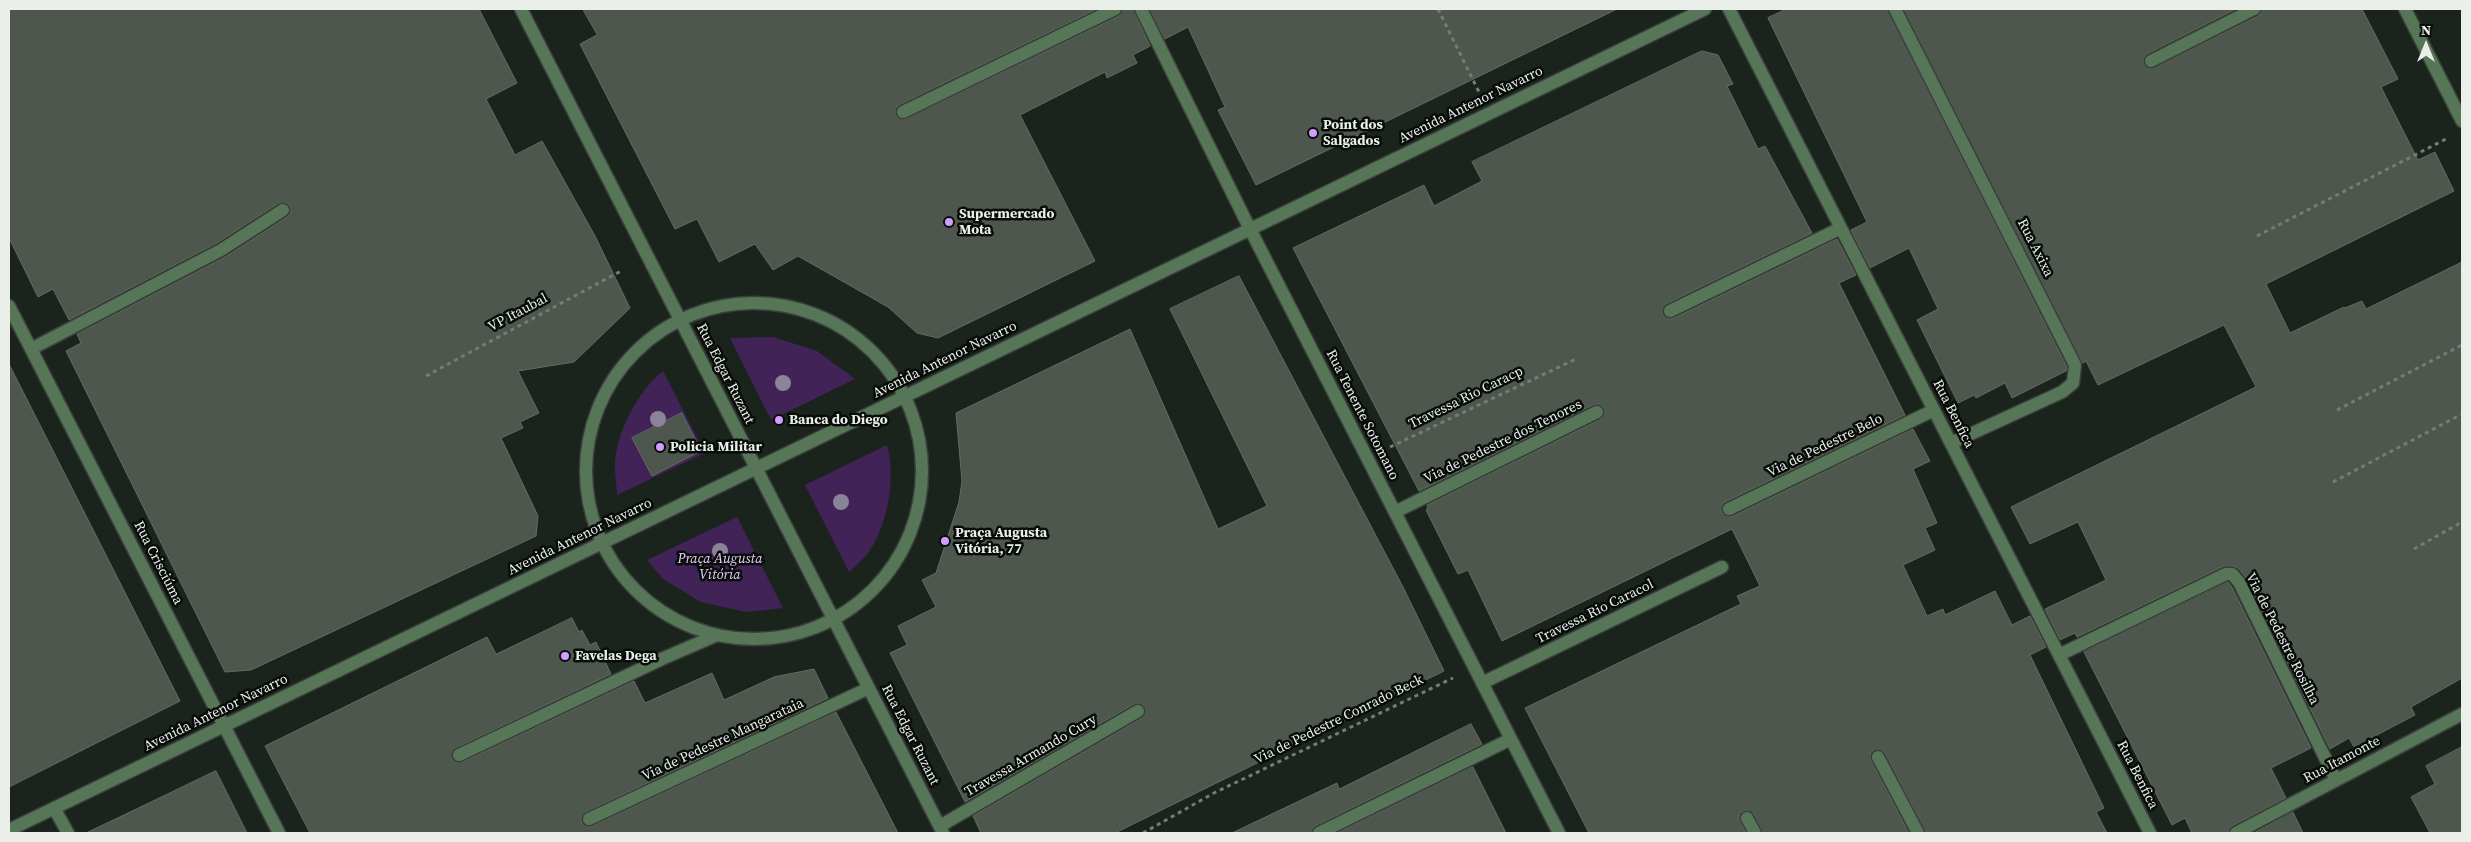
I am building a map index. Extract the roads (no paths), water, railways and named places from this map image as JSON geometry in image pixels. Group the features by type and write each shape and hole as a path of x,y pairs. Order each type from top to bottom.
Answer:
{"street":[{"name":"Rua Edgar Ruzant","path":"521,9 941,830"},
{"path":"903,112 1115,9"},
{"name":"Rua Tenente Sotomano","path":"1141,9 1250,229 1558,833"},
{"name":"Avenida Antenor Navarro","path":"9,830 1705,9"},
{"name":"Rua Benfica","path":"1729,9 2150,833"},
{"name":"Rua Axixa","path":"1895,9 2075,365 2073,383 2062,392 1951,444"},
{"path":"2150,60 2254,9"},
{"path":"2405,9 2462,121"},
{"path":"31,349 221,250 283,210"},
{"path":"1670,311 1841,228"},
{"path":"752,303 801,309 839,326 872,350 905,396 915,422 921,449 921,490 912,529 893,565 867,596 833,619 796,634 757,639 717,635 685,625 656,608 630,586 614,566 601,543 585,490 587,438 609,388 631,357 680,319 719,306 752,303"},
{"name":"Rua Crisciúma","path":"9,306 13,325 31,349 279,833"},
{"name":"Via de Pedestre Belo","path":"1729,509 1934,410"},
{"name":"Via de Pedestre dos Tenores","path":"1395,512 1597,412"},
{"name":"Travessa Rio Caracol","path":"1482,683 1722,567"},
{"name":"Via de Pedestre Rosilha","path":"2059,655 2226,574 2232,574 2239,582 2336,780"},
{"path":"459,755 717,635"},
{"name":"Via de Pedestre Mangarataia","path":"589,819 869,688"},
{"name":"Travessa Armando Cury","path":"941,830 1138,711"},
{"name":"Rua Itamonte","path":"2236,833 2462,714"},
{"path":"1319,833 1511,738"},
{"path":"1878,757 1918,833"},
{"path":"54,808 68,833"},
{"path":"1747,818 1755,833"}],"place":[{"name":"Point dos Salgados","path":"1313,133"},
{"name":"Supermercado Mota","path":"949,222"},
{"name":"Banca do Diego","path":"779,420"},
{"name":"Policia Militar","path":"660,447"},
{"name":"Praça Augusta Vitória, 77","path":"945,541"},
{"name":"Favelas Dega","path":"565,656"}],"park label":[{"name":"Praça Augusta Vitória","path":"720,568"}]}
